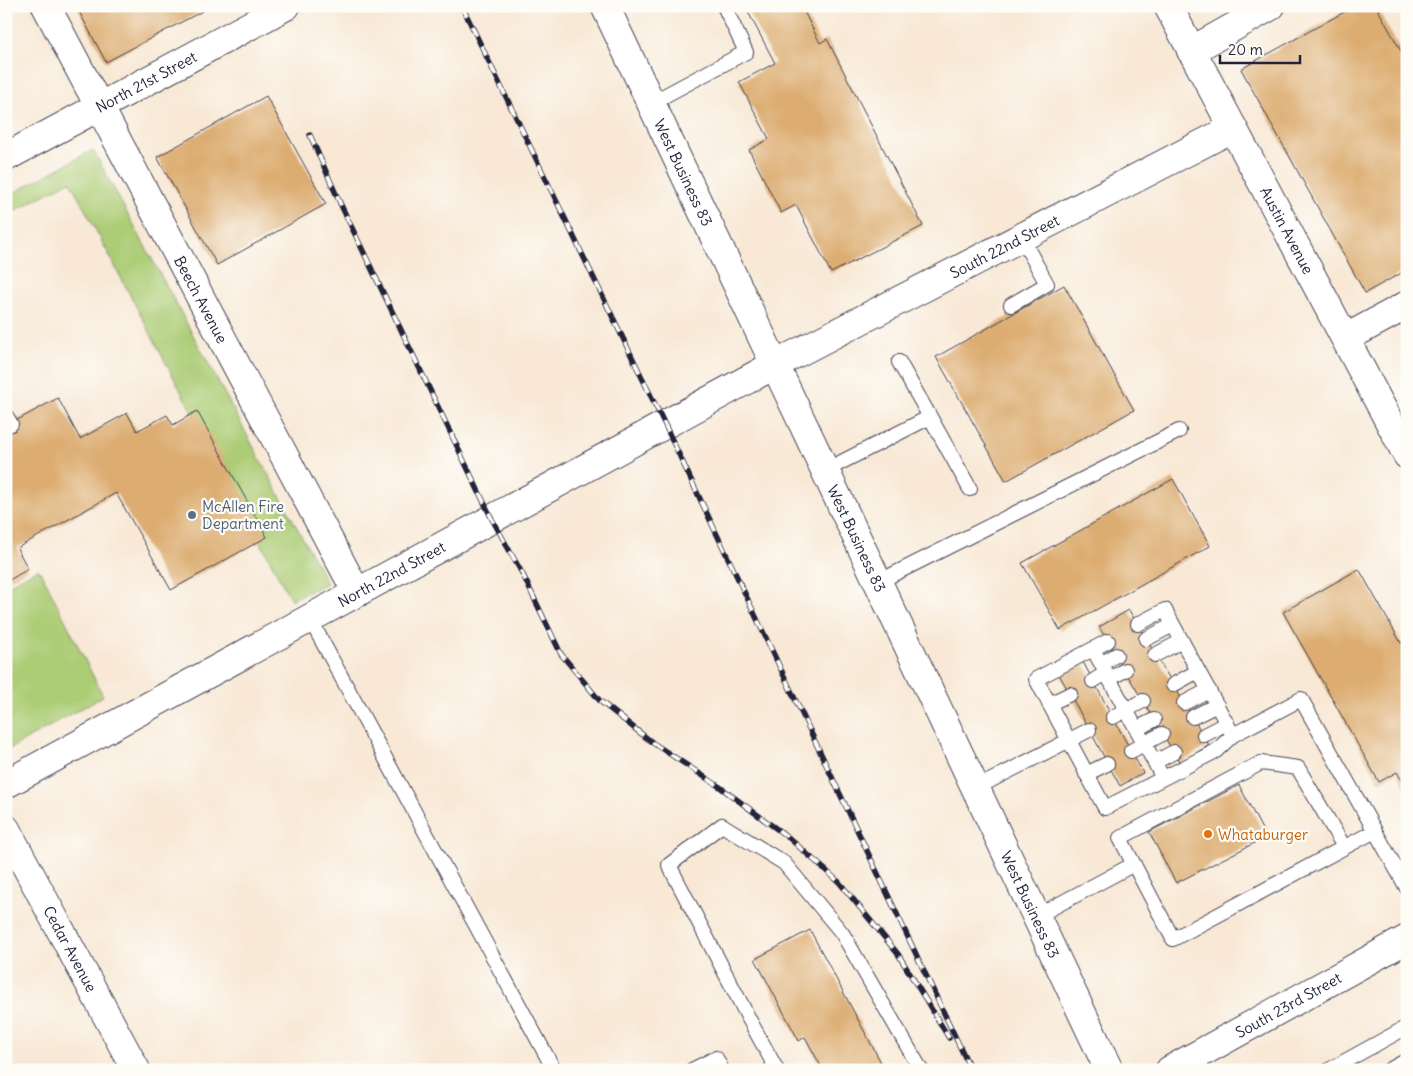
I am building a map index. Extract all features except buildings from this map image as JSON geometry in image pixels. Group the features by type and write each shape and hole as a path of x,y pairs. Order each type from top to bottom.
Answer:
{"street":[{"name":"Beech Avenue","path":"46,6 357,593"},
{"name":"North 21st Street","path":"6,157 286,6"},
{"name":"West Business 83","path":"605,6 1109,1070"},
{"name":"Austin Avenue","path":"1168,6 1407,455"},
{"path":"1191,51 1271,6"},
{"name":"South 22nd Street","path":"776,364 1233,128"},
{"path":"1346,338 1407,305"},
{"name":"North 22nd Street","path":"6,784 776,364"},
{"name":"Cedar Avenue","path":"6,829 136,1070"},
{"name":"South 23rd Street","path":"1170,1070 1407,939"}],"lane":[{"path":"651,102 746,52 724,6"},
{"path":"1011,305 1047,284 1021,237"},
{"path":"899,362 970,488"},
{"path":"826,470 930,417"},
{"path":"878,582 1179,431"},
{"path":"1138,624 1165,610 1230,729"},
{"path":"310,618 552,1066 545,1070"},
{"path":"1146,639 1173,624"},
{"path":"1108,641 1036,679 1105,808 1216,751 1230,729"},
{"path":"1156,655 1182,641"},
{"path":"1093,649 1163,778"},
{"path":"1093,681 1105,672 1116,655"},
{"path":"1105,672 1125,670"},
{"path":"1173,685 1198,670"},
{"path":"1184,703 1209,690"},
{"path":"1050,704 1070,694"},
{"path":"1204,735 1230,729 1301,699 1407,888"},
{"path":"1113,717 1143,701"},
{"path":"1193,717 1217,705"},
{"path":"1136,729 1154,720"},
{"path":"976,788 1089,730"},
{"path":"1131,751 1162,734"},
{"path":"1154,762 1174,752"},
{"path":"1344,847 1298,768 1261,763 1120,838 1173,939 1375,831"},
{"path":"1086,774 1108,764"},
{"path":"777,1070 669,866 722,826 784,863 842,933 921,1070"},
{"path":"1037,916 1134,864"},
{"path":"1326,1069 1407,1027"},
{"path":"696,1069 716,1058 722,1070"},
{"path":"1389,1070 1407,1060"}],"green space":[{"path":"93,150 327,583 291,600 70,181 6,216 6,197"},
{"path":"38,569 103,696 6,751 6,586"}],"railway":[{"path":"462,6 665,425 971,1070"},
{"path":"310,135 340,203 492,519 523,575 561,654 600,701 653,743 720,787 789,838 839,882 898,954 949,1038"}],"place":[{"name":"McAllen Fire Department","path":"192,515"},
{"name":"Whataburger","path":"1208,834"}]}
